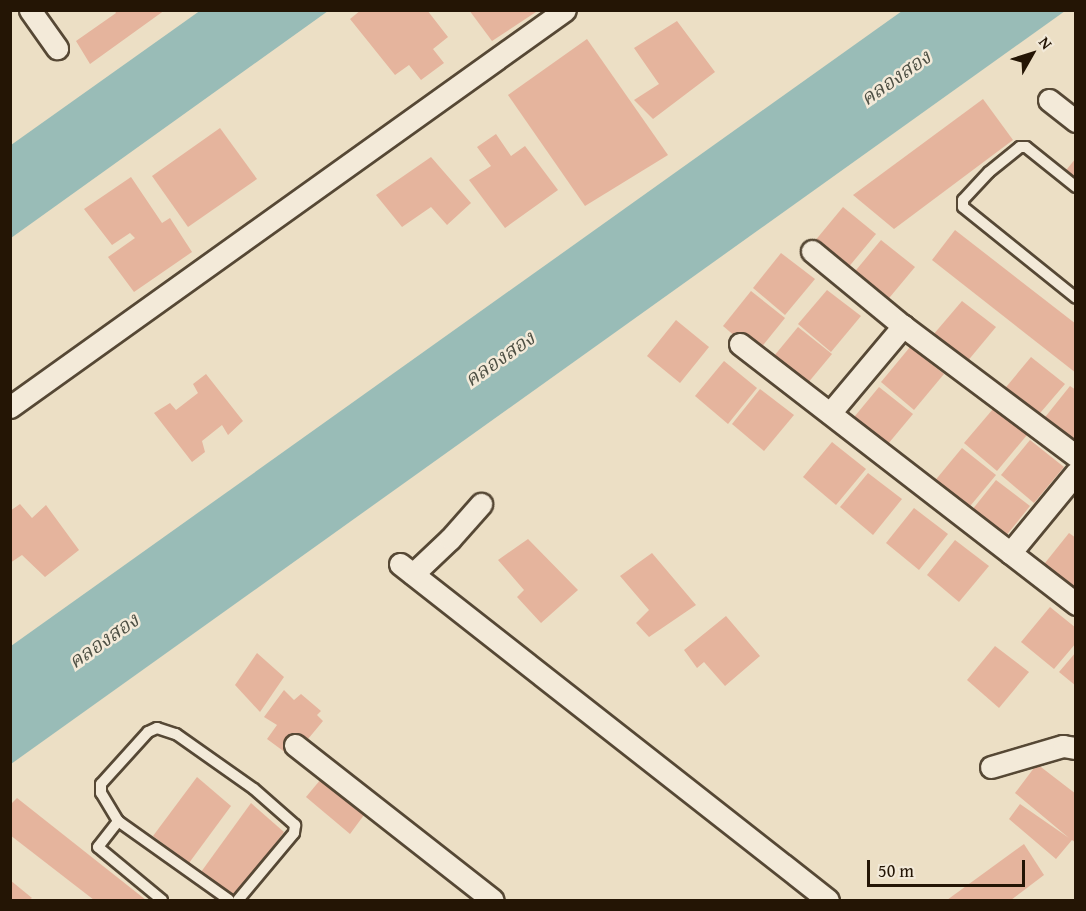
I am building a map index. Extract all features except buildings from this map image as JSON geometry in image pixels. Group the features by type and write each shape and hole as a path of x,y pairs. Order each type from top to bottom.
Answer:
{"street":[{"path":"30,10 57,48"},
{"path":"10,407 565,10"},
{"path":"1049,100 1076,121"},
{"path":"812,250 903,326 1076,456"},
{"path":"830,413 903,326"},
{"path":"740,344 1076,604"},
{"path":"1010,553 1076,472"},
{"path":"481,504 450,539 406,569 828,900"},
{"path":"295,745 493,900"},
{"path":"991,767 1063,746 1076,748"}],"lane":[{"path":"1076,187 1026,147 1020,147 989,172 963,200 963,207 1076,298"},
{"path":"229,900 118,821 101,793 101,784 148,732 157,728 176,734 254,789 295,825 294,833 238,900"},
{"path":"118,821 98,848 162,900"}],"water":[{"path":"201,10 328,11 11,238 11,145"},
{"name":"คลองสอง","path":"902,11 1065,11 11,764 11,646"}]}
